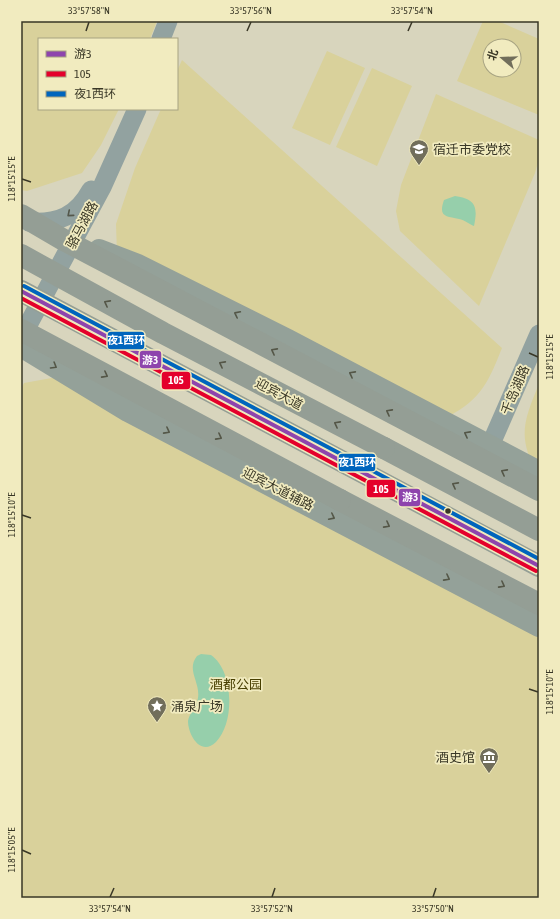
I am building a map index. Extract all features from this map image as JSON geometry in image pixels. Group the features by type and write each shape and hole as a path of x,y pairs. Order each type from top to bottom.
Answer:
{"highway":[{"path":"21,216 539,490"},
{"name":"迎宾大道","path":"21,255 162,333 539,530"},
{"path":"21,291 539,566"},
{"path":"21,330 539,604"}],"main road":[{"path":"21,221 138,265 288,340 539,472"},
{"name":"迎宾大道辅路","path":"21,346 128,411 539,626"}],"street":[{"path":"161,38 169,21"},
{"path":"164,38 169,21"},
{"path":"21,221 49,223 68,217 88,197 124,130 133,110"},
{"name":"骆马湖路","path":"21,338 102,187 137,110"},
{"name":"千岛湖路","path":"490,446 539,334"}],"green space":[{"path":"21,21 157,21 150,38 38,38 38,110 118,110 101,145 82,173 27,191 21,190"},
{"path":"483,21 498,21 539,39 539,115 457,81"},
{"path":"327,51 365,68 330,145 292,128"},
{"path":"182,60 502,348 486,383 473,399 454,413 441,420 117,254 116,224 135,168 161,110 178,110 178,69"},
{"path":"372,68 412,86 377,166 336,147"},
{"path":"436,94 539,140 539,159 535,173 479,306 400,231 396,211 401,185"},
{"name":"酒都公园","path":"96,370 539,598 539,898 21,898 21,389 24,383"},
{"path":"539,384 539,476 527,451 525,430 529,409"}],"shaded area":[{"path":"455,196 467,199 474,205 476,214 474,226 463,220 444,215 442,206 444,200"},
{"path":"201,654 211,655 219,663 228,685 229,697 229,710 222,733 216,742 205,747 201,746 193,738 188,721 196,705 198,695 193,667 197,656"}],"transit line":[{"name":"夜1西环","path":"24,286 539,559"},
{"name":"游3","path":"21,291 539,566"},
{"name":"105","path":"21,298 536,571"}],"place":[{"name":"宿迁市委党校","path":"419,166"},
{"name":"涌泉广场","path":"157,723"},
{"name":"酒史馆","path":"489,774"}]}
